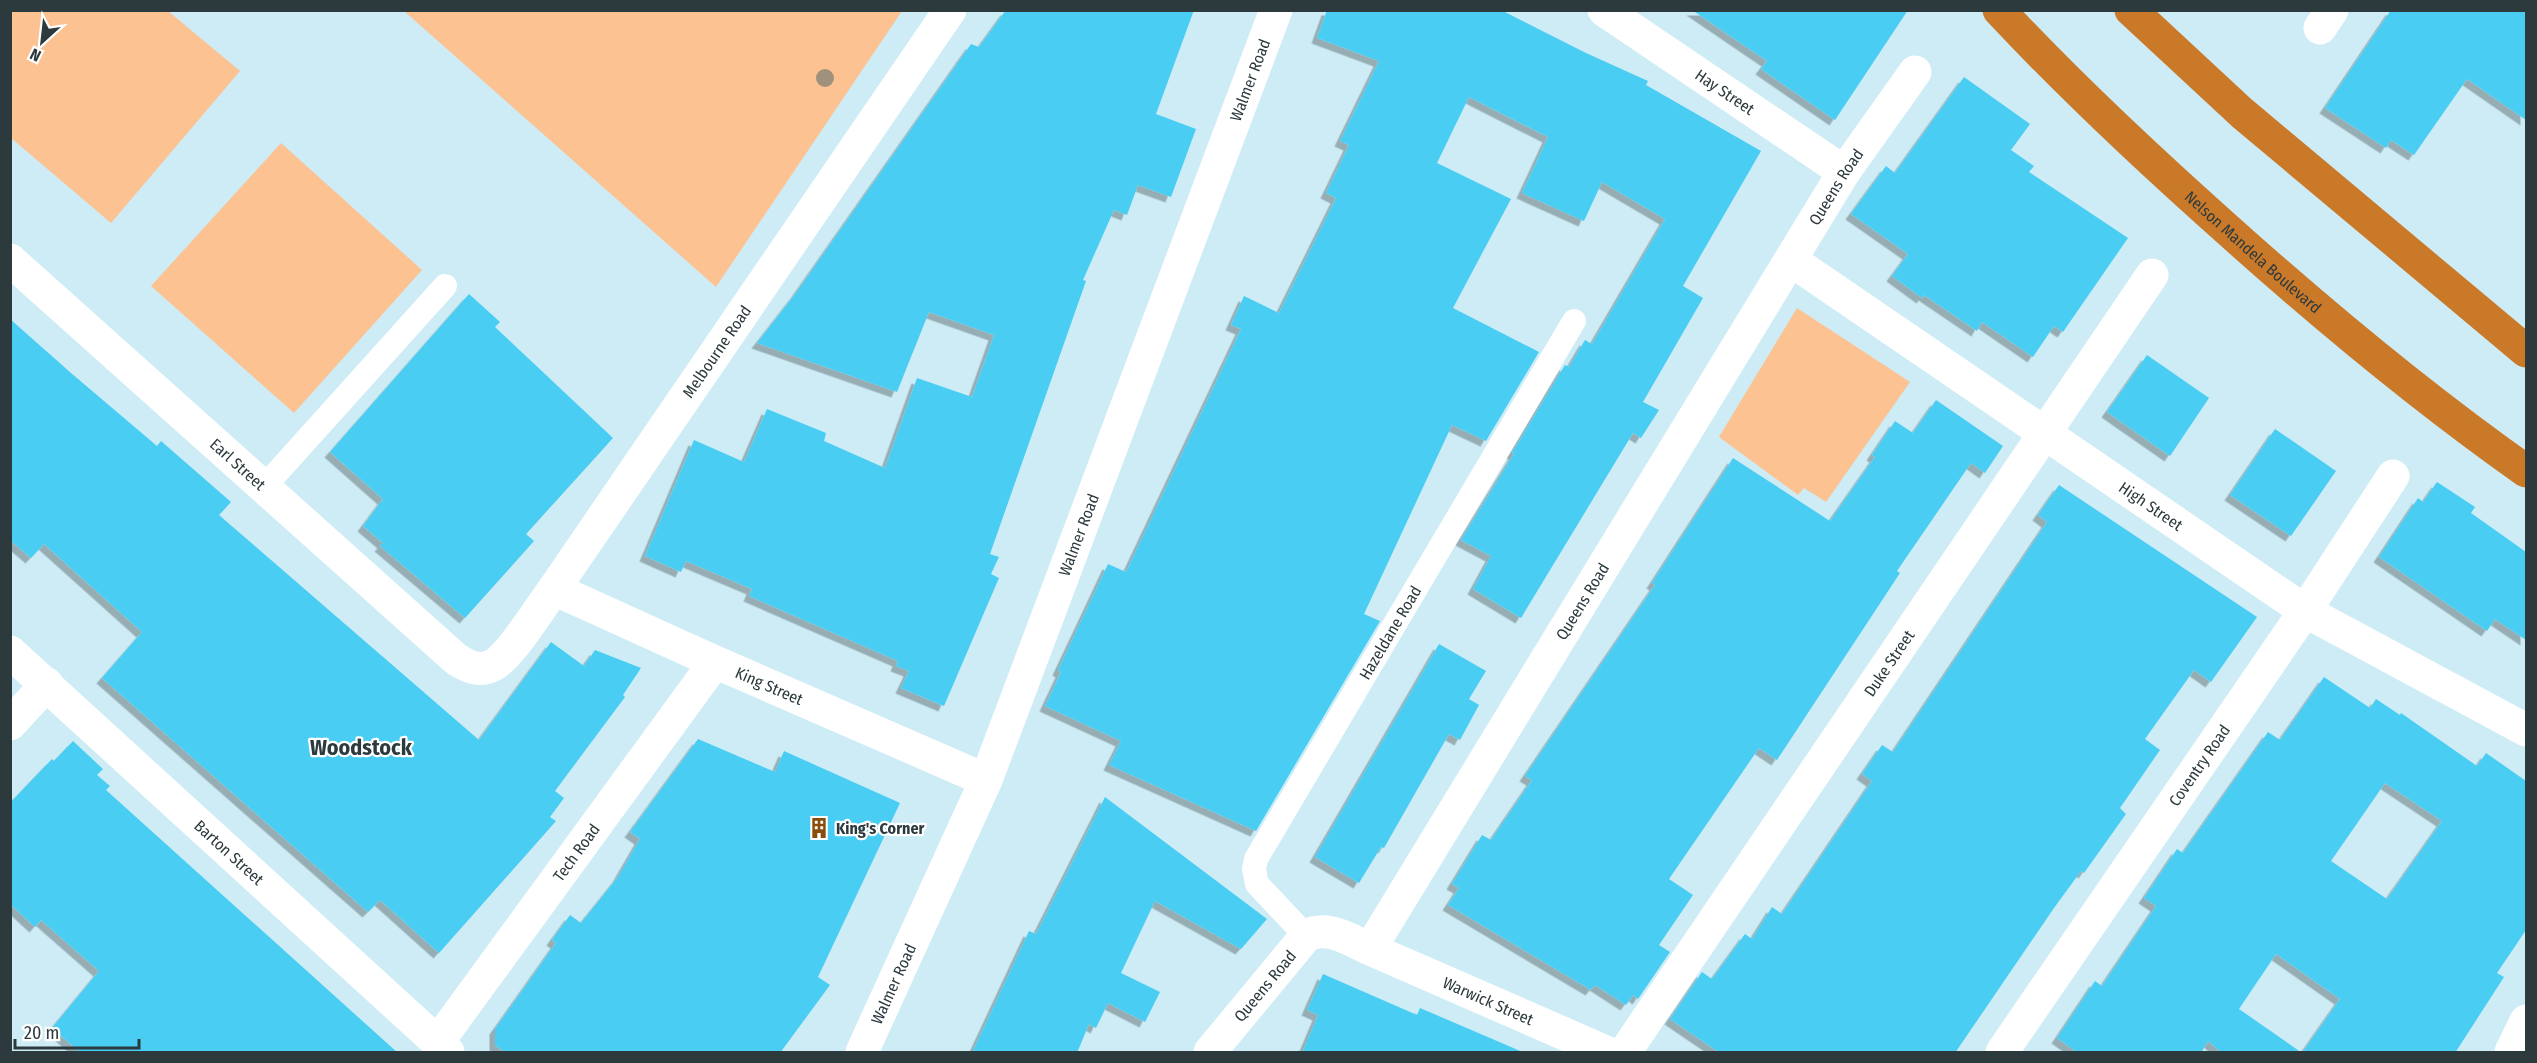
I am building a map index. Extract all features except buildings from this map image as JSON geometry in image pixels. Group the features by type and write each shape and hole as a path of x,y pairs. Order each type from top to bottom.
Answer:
{"highway":[{"name":"Nelson Mandela Boulevard","path":"1999,10 2055,70 2162,171 2330,321 2464,428 2526,471"},
{"path":"2132,11 2242,113 2526,351"}],"street":[{"name":"Melbourne Road","path":"467,666 480,669 492,666 499,660 554,589 950,10"},
{"name":"Walmer Road","path":"862,1053 986,780 1276,10"},
{"name":"Hay Street","path":"1604,10 1844,172"},
{"name":"Queens Road","path":"1210,1053 1306,936 1315,931 1336,933 1370,949 1844,172 1915,72"},
{"name":"Earl Street","path":"10,260 456,659 467,666"},
{"name":"High Street","path":"1791,260 2305,611 2526,730"},
{"name":"Duke Street","path":"1625,1053 2152,275"},
{"name":"Coventry Road","path":"2002,1053 2305,611 2393,476"},
{"name":"King Street","path":"554,589 986,780"},
{"name":"Barton Street","path":"10,652 442,1048"},
{"name":"Tech Road","path":"442,1048 715,662"},
{"path":"10,724 47,684"},
{"name":"Warwick Street","path":"1370,949 1606,1053"},
{"path":"2511,1053 2526,1021"}],"lane":[{"path":"264,487 445,286"},
{"name":"Hazeldane Road","path":"1306,936 1257,884 1254,869 1256,859 1574,321"}],"shaded area":[{"path":"11,10 168,11 240,71 111,223 11,138"},
{"path":"404,11 902,11 716,287"},
{"path":"281,143 422,270 294,413 151,286"},
{"path":"1797,308 1910,382 1826,502 1804,488 1798,495 1719,437"}],"place":[{"name":"King's Corner","path":"819,828"}],"district":[{"name":"Woodstock","path":"361,747"}]}
